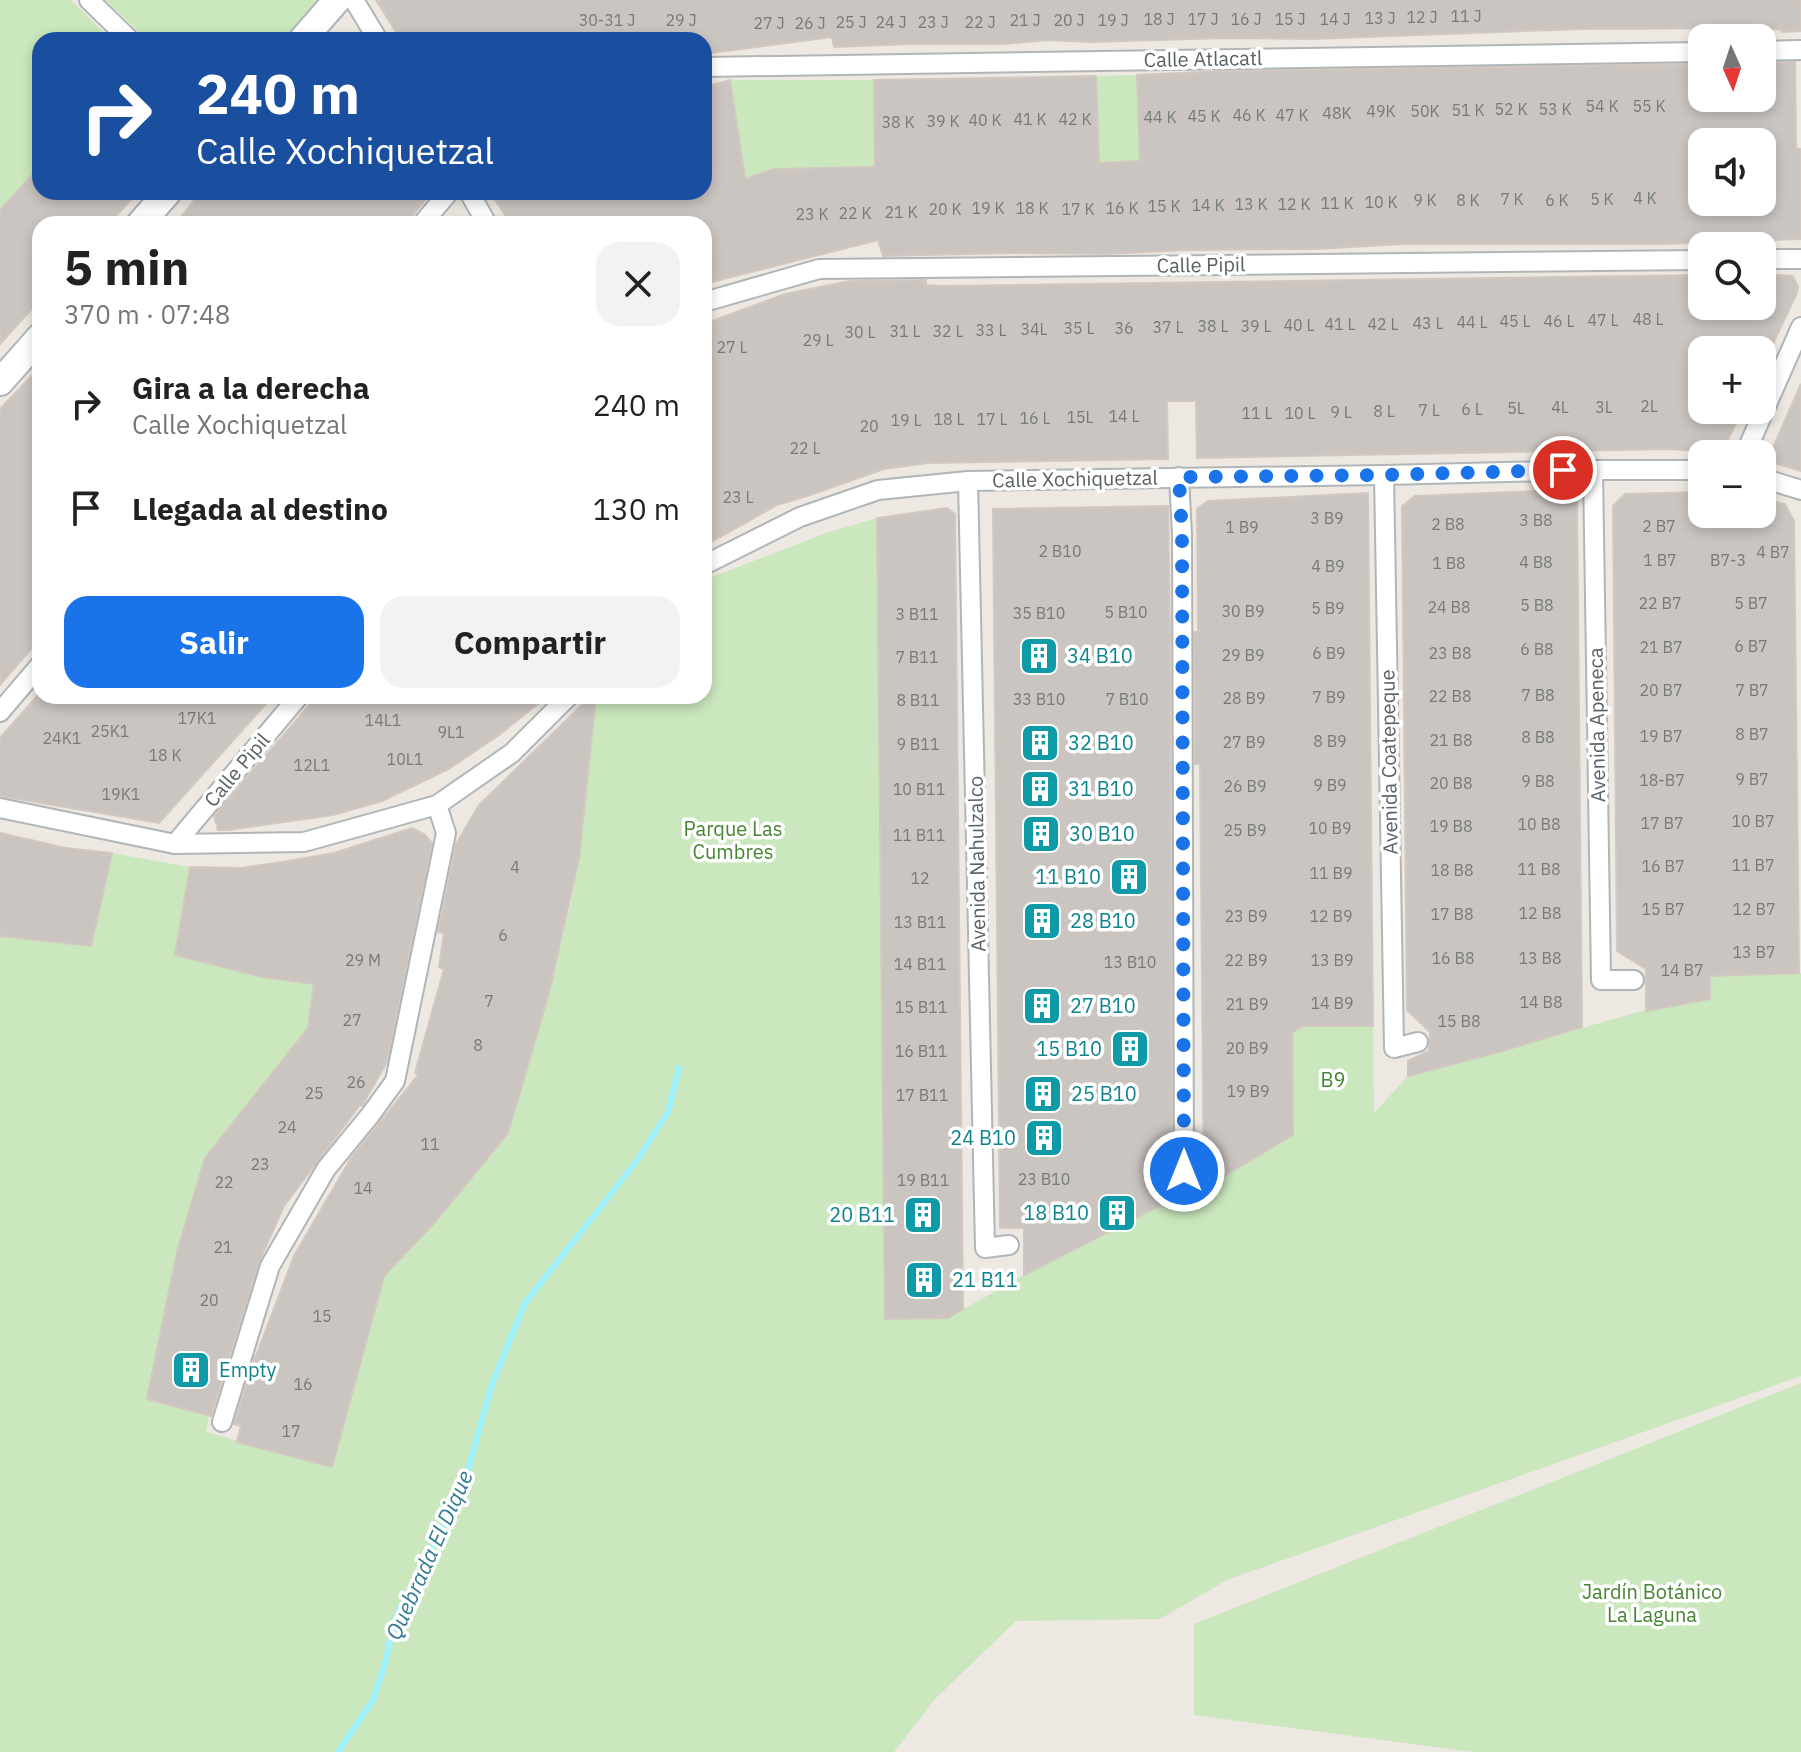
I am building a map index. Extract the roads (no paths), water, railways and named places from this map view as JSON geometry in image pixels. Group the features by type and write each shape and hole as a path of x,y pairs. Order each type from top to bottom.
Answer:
{"main road":[{"path":"309,32 337,0"},
{"path":"147,216 161,200"},
{"path":"0,382 32,346"}],"street":[{"path":"89,0 122,32"},
{"path":"354,0 373,32"},
{"path":"1776,51 1801,50"},
{"name":"Calle Atlacatl","path":"712,67 1688,52"},
{"path":"429,216 442,200"},
{"path":"1776,259 1801,259"},
{"name":"Calle Pipil","path":"712,300 819,269 1688,260"},
{"path":"1751,440 1801,327"},
{"name":"Avenida Apeneca","path":"1593,470 1601,980 1634,980"},
{"name":"Calle Xochiquetzal","path":"712,561 800,517 878,490 968,481 1688,470"},
{"name":"Avenida Coatepeque","path":"1384,475 1394,1048 1418,1042"},
{"path":"1179,477 1182,535 1184,1171"},
{"name":"Avenida Nahulzalco","path":"968,481 985,1248 1009,1245"},
{"path":"1776,482 1801,490"},
{"path":"0,712 32,674"},
{"name":"Calle Pipil","path":"175,844 292,704"},
{"path":"0,808 175,844 304,842 437,805 512,753 561,704"},
{"path":"222,1422 270,1266 326,1169 395,1081 446,833 437,805"}],"waterway":[{"name":"Quebrada El Dique","path":"338,1752 373,1700 386,1660 394,1620 463,1488 492,1384 525,1303 636,1162 668,1112 679,1068"}],"place":[{"name":"34 B10","path":"1039,656"},
{"name":"32 B10","path":"1040,743"},
{"name":"31 B10","path":"1040,789"},
{"name":"30 B10","path":"1041,834"},
{"name":"11 B10","path":"1129,877"},
{"name":"28 B10","path":"1042,921"},
{"name":"27 B10","path":"1042,1006"},
{"name":"15 B10","path":"1130,1049"},
{"name":"25 B10","path":"1043,1094"},
{"name":"24 B10","path":"1044,1138"},
{"name":"18 B10","path":"1117,1213"},
{"name":"20 B11","path":"923,1215"},
{"name":"21 B11","path":"924,1280"},
{"name":"Empty","path":"191,1370"}],"park label":[{"name":"Parque Las Cumbres","path":"733,840"},
{"name":"B9","path":"1333,1080"},
{"name":"Jardín Botánico La Laguna","path":"1652,1604"}]}
